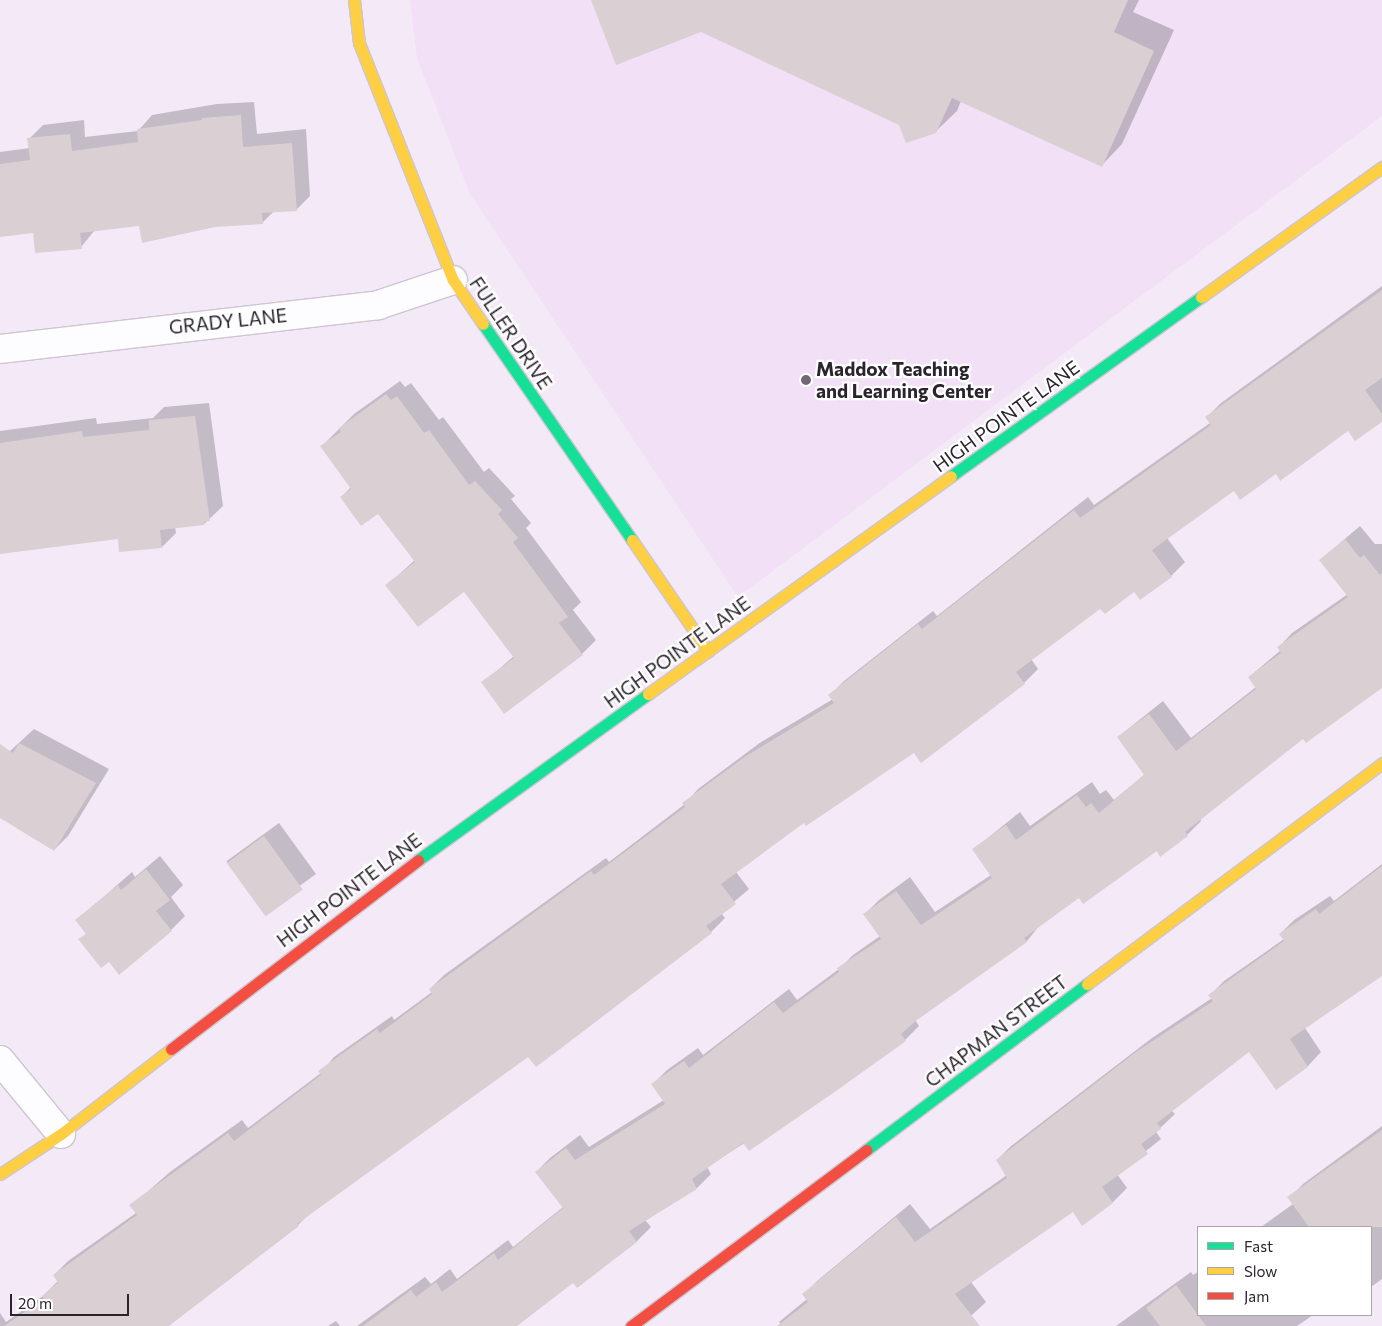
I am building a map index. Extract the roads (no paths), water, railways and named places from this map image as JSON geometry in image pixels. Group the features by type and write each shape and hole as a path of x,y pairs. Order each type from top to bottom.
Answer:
{"street":[{"name":"FULLER DRIVE","path":"354,0 359,43 454,280 708,651"},
{"name":"HIGH POINTE LANE","path":"0,1174 61,1134 404,870 1382,168"},
{"name":"GRADY LANE","path":"0,349 378,305 454,280"},
{"name":"CHAPMAN STREET","path":"631,1326 1382,763"},
{"path":"0,1060 61,1134"}],"place":[{"name":"Maddox Teaching and Learning Center","path":"806,380"}]}
